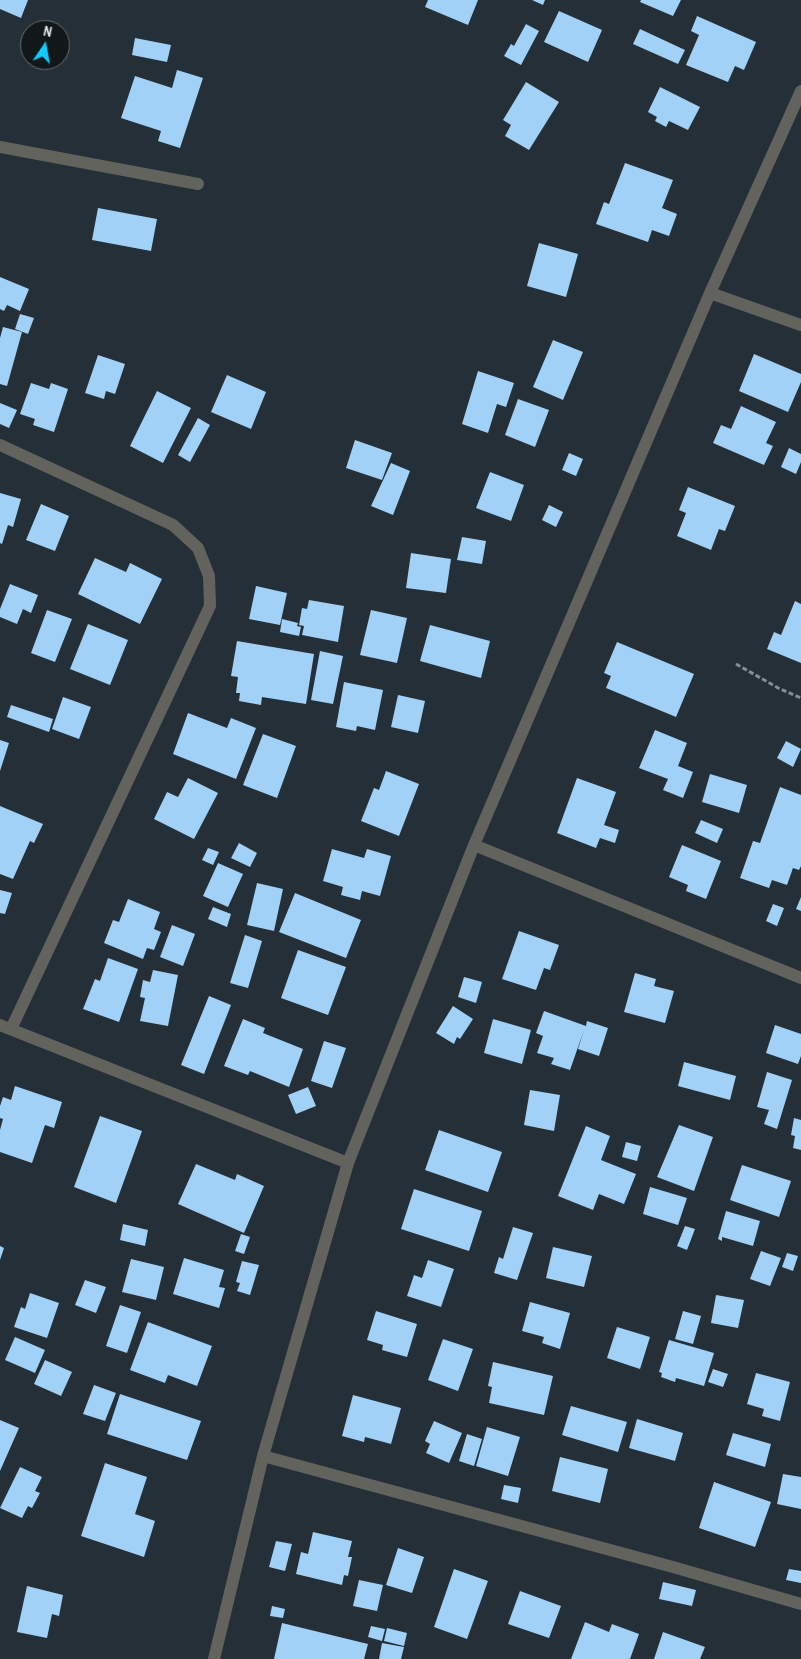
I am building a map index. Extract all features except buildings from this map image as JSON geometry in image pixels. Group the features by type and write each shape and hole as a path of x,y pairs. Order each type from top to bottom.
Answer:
{"street":[{"path":"214,1659 263,1456 348,1163 474,845 710,293 801,91"},
{"path":"1,147 198,184"},
{"path":"710,293 801,325"},
{"path":"0,445 173,525 198,548 209,576 210,606 6,1027 348,1163"},
{"path":"474,845 801,978"},
{"path":"263,1456 673,1567 801,1604"}],"path":[{"path":"736,664 780,689 801,698"}]}
